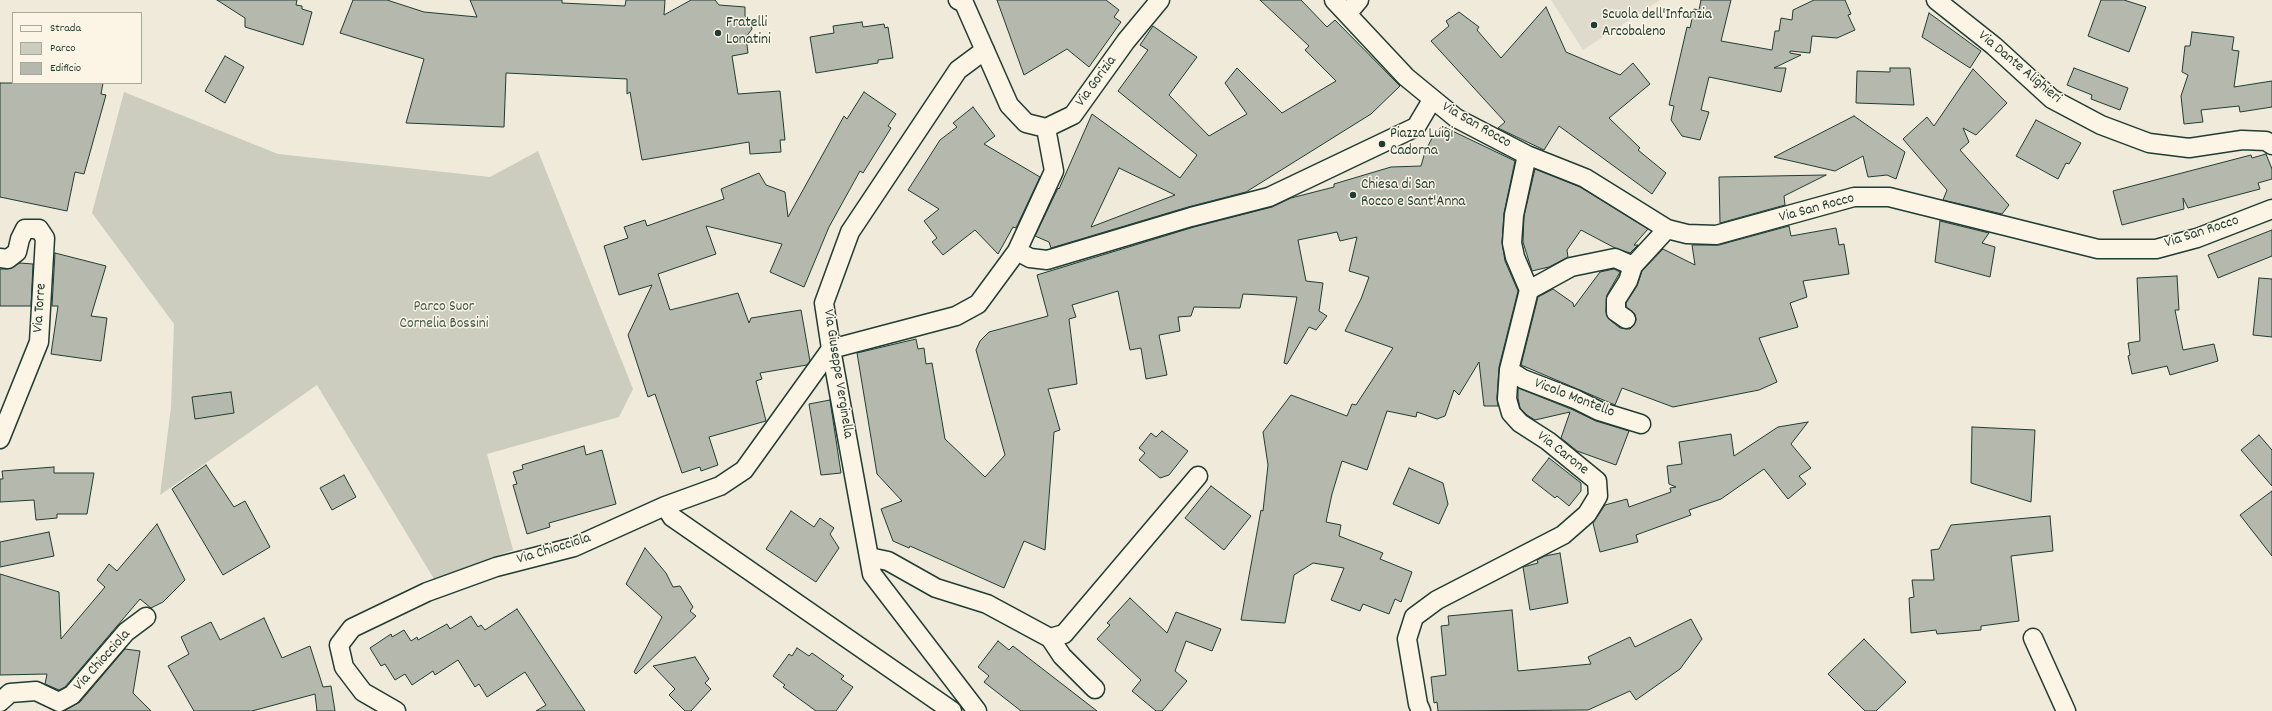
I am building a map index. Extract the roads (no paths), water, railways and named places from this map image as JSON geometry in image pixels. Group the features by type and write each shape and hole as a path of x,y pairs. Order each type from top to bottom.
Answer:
{"street":[{"path":"831,349 956,316 978,304 1017,251 1054,171 1046,128 1026,123 1009,105 964,3 958,0"},
{"name":"Via Gorizia","path":"1046,128 1073,115 1158,0"},
{"path":"1017,251 1030,258 1047,260 1191,217 1269,197 1416,127 1432,100 1406,77 1353,6 1334,0"},
{"name":"Via Dante Alighieri","path":"1936,0 1994,46 2052,99 2102,125 2148,143 2189,148 2242,140 2266,141 2272,144"},
{"name":"Via Giuseppe Verginella","path":"977,711 872,574 824,303 850,232 958,70 985,50"},
{"name":"Via San Rocco","path":"1432,100 1456,118 1526,154 1585,178 1667,229 1687,234 1716,235 1854,197 1889,197 2098,249 2156,248 2196,238 2272,209"},
{"path":"1526,154 1516,201 1512,243 1515,257 1530,290 1571,267 1615,258 1633,266"},
{"name":"Via Torre","path":"0,258 8,259 17,252 20,239 25,229 40,229 45,238 45,244 39,342 0,439"},
{"path":"1626,319 1616,312 1616,300 1628,281 1633,266 1667,229"},
{"name":"Via Carone","path":"1421,711 1418,704 1407,639 1414,617 1436,600 1563,535 1587,514 1598,496 1596,481 1548,441 1520,423 1511,413 1507,399 1510,370 1530,290"},
{"name":"Via Chiocciola","path":"396,711 363,692 344,667 340,645 352,628 427,592 496,567 574,547 665,506 720,486 744,470 831,349"},
{"name":"Vicolo Montello","path":"1510,370 1522,380 1575,399 1599,411 1641,424"},
{"path":"1050,638 1064,634 1198,476"},
{"path":"665,506 672,517 952,711"},
{"path":"869,557 888,561 936,588 987,604 1050,638 1062,656 1095,689"},
{"name":"Via Chiocciola","path":"0,702 10,693 36,691 59,702 72,695 126,632 146,617"},
{"path":"2032,638 2066,711"}],"place":[{"name":"Scuola dell'Infanzia Arcobaleno","path":"1594,25"},
{"name":"Fratelli Lonatini","path":"718,33"},
{"name":"Piazza Luigi Cadorna","path":"1382,144"},
{"name":"Chiesa di San Rocco e Sant'Anna","path":"1353,195"}],"park label":[{"name":"Parco Suor Cornelia Bossini","path":"444,316"}]}
